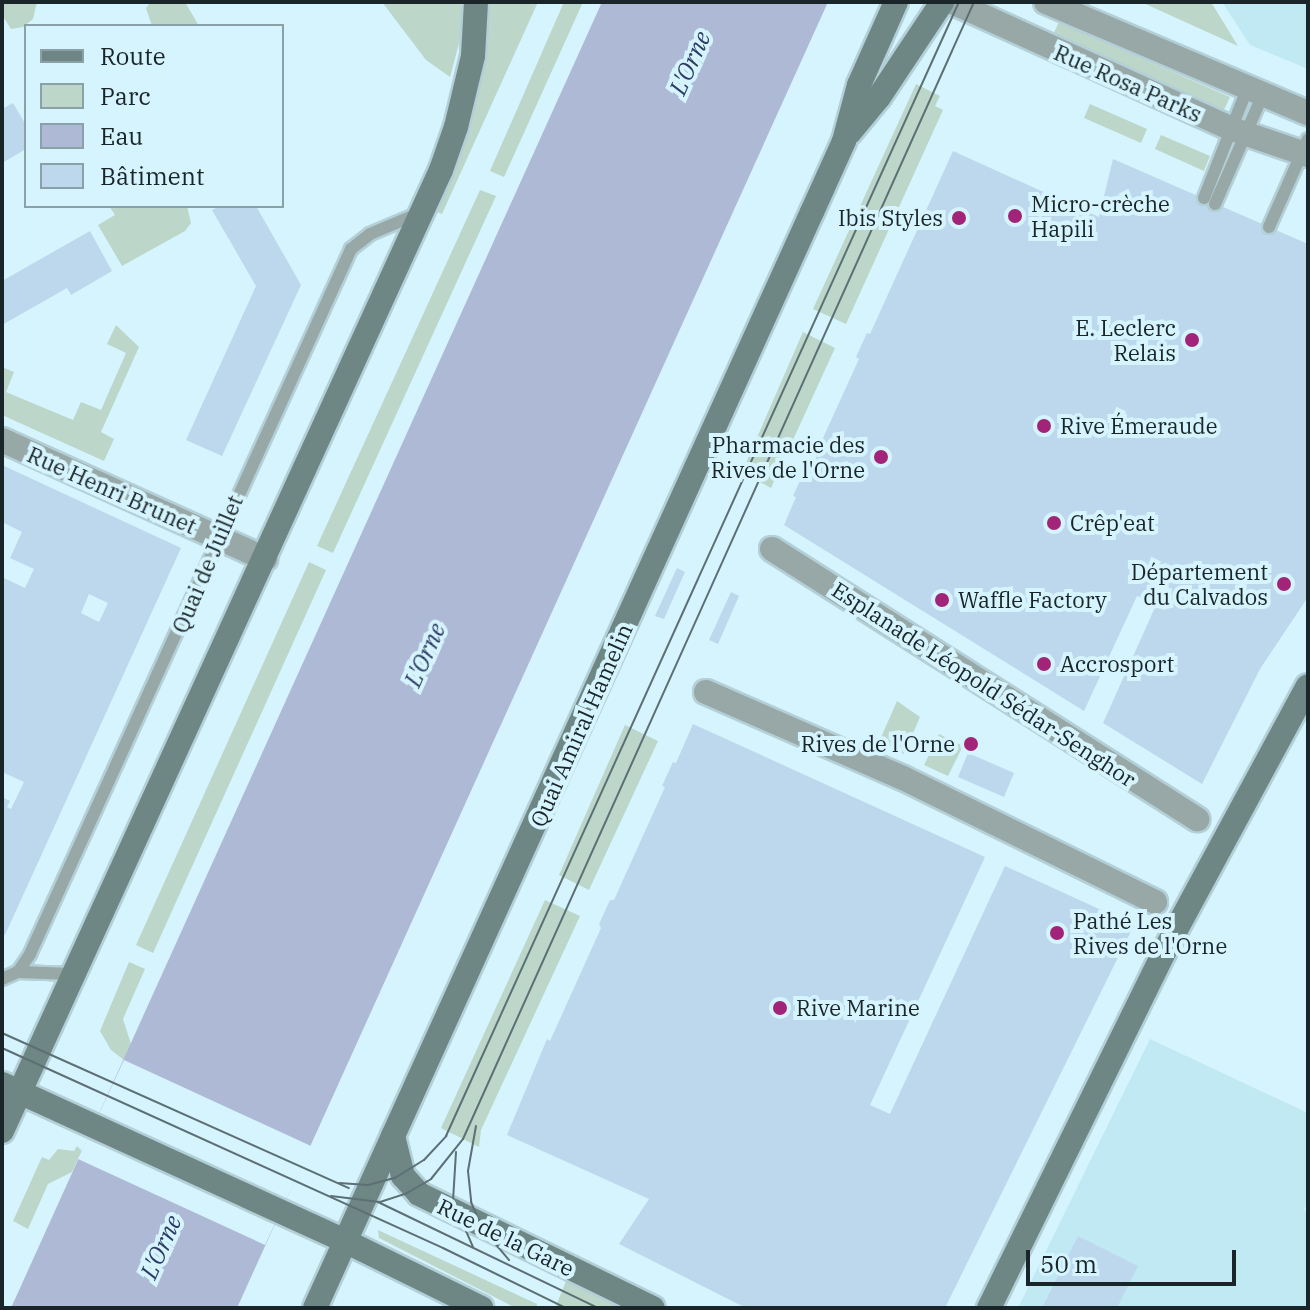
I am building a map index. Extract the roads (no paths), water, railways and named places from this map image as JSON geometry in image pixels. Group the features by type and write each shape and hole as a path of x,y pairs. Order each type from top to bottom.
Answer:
{"main road":[{"path":"2,1131 10,1088 73,974 423,212 456,127 473,56 476,2"},
{"name":"Quai Amiral Hamelin","path":"315,1308 844,141 859,85 896,2"},
{"name":"Quai Amiral Hamelin","path":"844,141 879,97 942,2"},
{"path":"989,1308 1164,952 1308,686"},
{"path":"10,1088 345,1241 481,1308"},
{"name":"Rue de la Gare","path":"393,1136 402,1174 419,1194 653,1308"}],"street":[{"name":"Rue Rosa Parks","path":"952,2 1239,132 1306,149"},
{"name":"Rue Rosa Parks","path":"1046,2 1308,113"},
{"name":"Rue Henri Brunet","path":"2,440 265,559"},
{"name":"Esplanade Léopold Sédar-Senghor","path":"772,549 1197,819"},
{"path":"706,692 903,778 1155,902"}],"lane":[{"path":"1209,201 1256,91"},
{"path":"1269,227 1306,149"},
{"name":"Quai de Juillet","path":"18,972 30,954 220,539 232,504 351,249 370,234 423,212"},
{"path":"2,979 18,972 73,974"}],"water":[{"name":"L'Orne","path":"602,2 828,2 237,1308 11,1308"}],"tram line":[{"path":"339,1183 368,1185 395,1178 424,1160 446,1136 959,2"},
{"path":"331,1196 380,1202 407,1193 431,1179 463,1139 974,2"},
{"path":"2,1033 349,1188"},
{"path":"2,1048 443,1248 566,1308"},
{"path":"476,1126 468,1171 471,1202 482,1228 509,1260"},
{"path":"456,1152 453,1201 473,1247"},
{"path":"378,1202 598,1308"}],"place":[{"name":"Micro-crèche Hapili","path":"1015,216"},
{"name":"Ibis Styles","path":"959,218"},
{"name":"E. Leclerc Relais","path":"1192,340"},
{"name":"Rive Émeraude","path":"1044,426"},
{"name":"Pharmacie des Rives de l'Orne","path":"881,457"},
{"name":"Crêp'eat","path":"1054,523"},
{"name":"Département du Calvados","path":"1284,584"},
{"name":"Waffle Factory","path":"942,600"},
{"name":"Accrosport","path":"1044,664"},
{"name":"Rives de l'Orne","path":"971,744"},
{"name":"Pathé Les Rives de l'Orne","path":"1057,933"},
{"name":"Rive Marine","path":"780,1008"}]}
